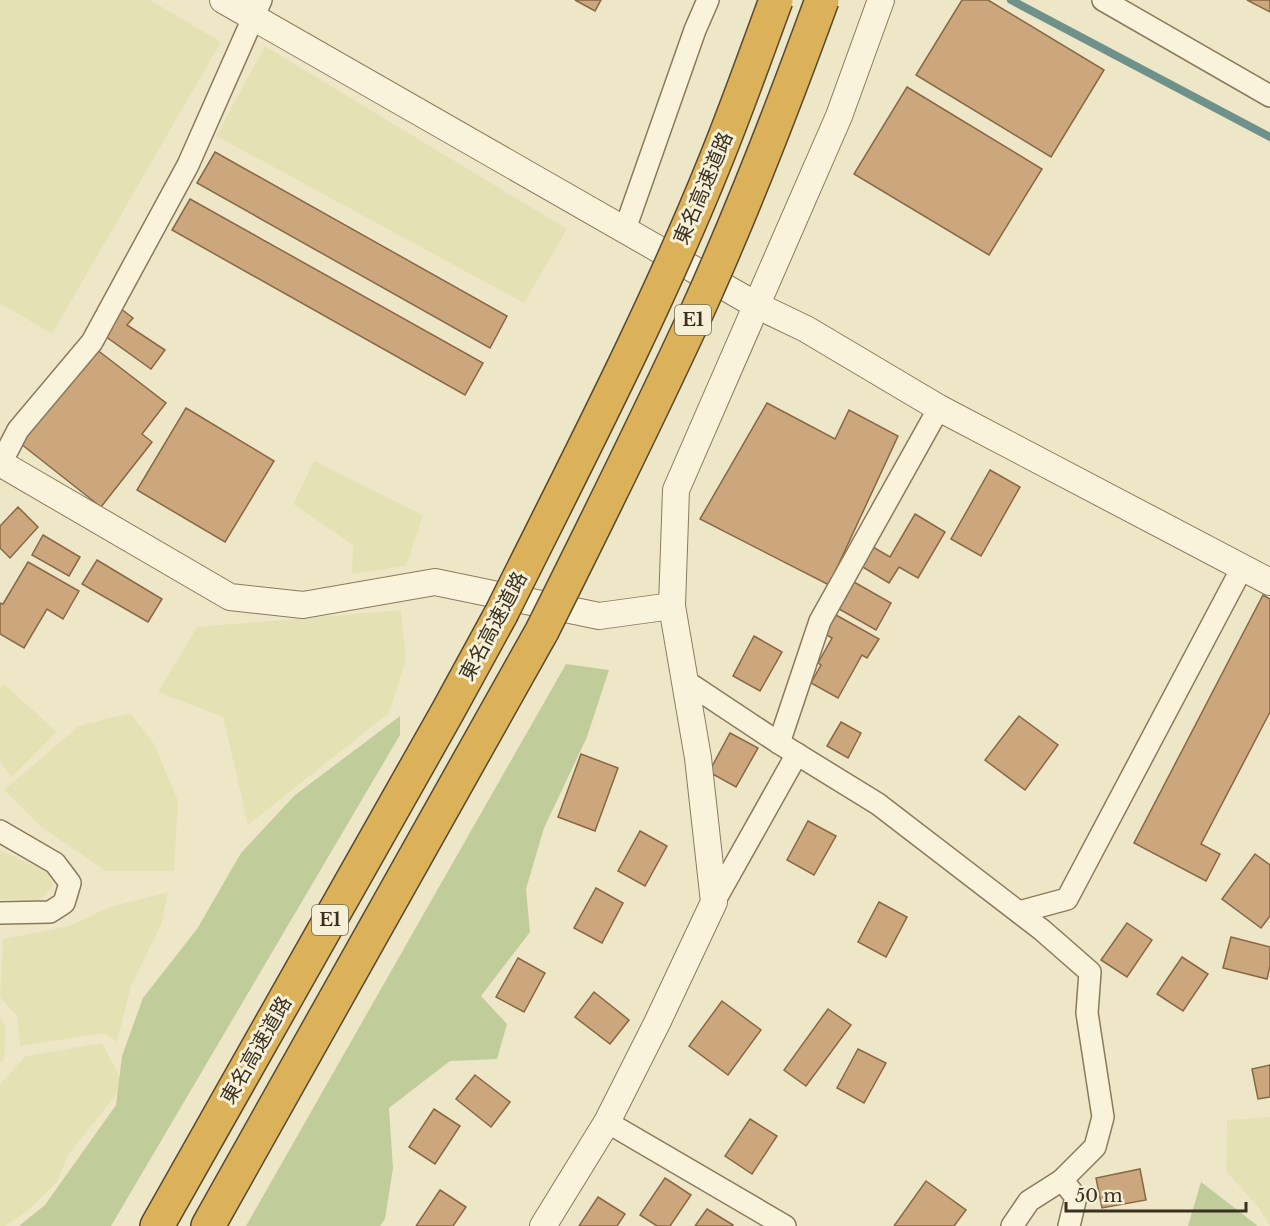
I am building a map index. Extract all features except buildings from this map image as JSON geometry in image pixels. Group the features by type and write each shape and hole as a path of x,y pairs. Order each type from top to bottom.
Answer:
{"highway":[{"name":"東名高速道路","path":"157,1226 501,614 584,448 657,294 715,162 776,0"},
{"name":"E1","path":"208,1226 542,631 695,315 748,193 822,0"}],"street":[{"path":"223,0 257,8 756,305 806,329 939,408 1270,582"},
{"path":"625,229 695,30 708,0"},
{"path":"714,902 698,758 672,606 676,490 839,116 881,0"},
{"path":"1102,0 1270,96"},
{"path":"257,8 188,165 92,342 18,430 0,463 230,597 303,606 435,582 599,616 672,606"},
{"path":"779,743 820,621 939,408"},
{"path":"1019,912 1067,899 1242,568"},
{"path":"684,680 779,743 878,804 1042,930 1090,972 1087,1013 1103,1117 1095,1147 1062,1180 1029,1201 1012,1226"},
{"path":"543,1226 607,1122 714,902 797,754"},
{"path":"0,831 55,863 70,882 64,903 50,912 0,913"},
{"path":"607,1122 785,1226"},
{"path":"1062,1180 1076,1197 1069,1226"}],"shaded area":[{"path":"0,0 150,0 221,42 52,334 0,303"},
{"path":"265,46 567,229 524,303 216,136"},
{"path":"314,461 423,515 406,566 352,574 353,545 293,504"},
{"path":"401,610 406,660 389,713 248,825 223,717 158,692 197,627"},
{"path":"4,684 57,732 12,777 0,762 0,688"},
{"path":"130,713 154,744 178,801 174,871 106,871 41,827 4,790 79,726"},
{"path":"0,850 48,872 53,886 40,900 0,899"},
{"path":"168,892 161,925 131,986 117,1042 104,1033 20,1046 17,1016 0,997 3,939 69,926 110,907"},
{"path":"0,1019 6,1026 4,1060 0,1062"},
{"path":"102,1043 124,1085 68,1155 57,1182 26,1212 5,1226 0,1226 0,1084 26,1056"},
{"path":"1270,1117 1270,1226 1259,1208 1226,1171 1227,1120"}],"green space":[{"path":"566,664 609,670 587,737 544,828 526,889 530,932 481,996 507,1024 497,1059 450,1061 389,1108 393,1168 385,1219 380,1226 246,1226"},
{"path":"400,716 400,735 111,1226 19,1226 45,1205 116,1105 122,1056 143,998 197,929 241,853 295,795"},
{"path":"1201,1182 1258,1226 1188,1226"}],"waterway":[{"path":"1011,0 1270,137"}]}
